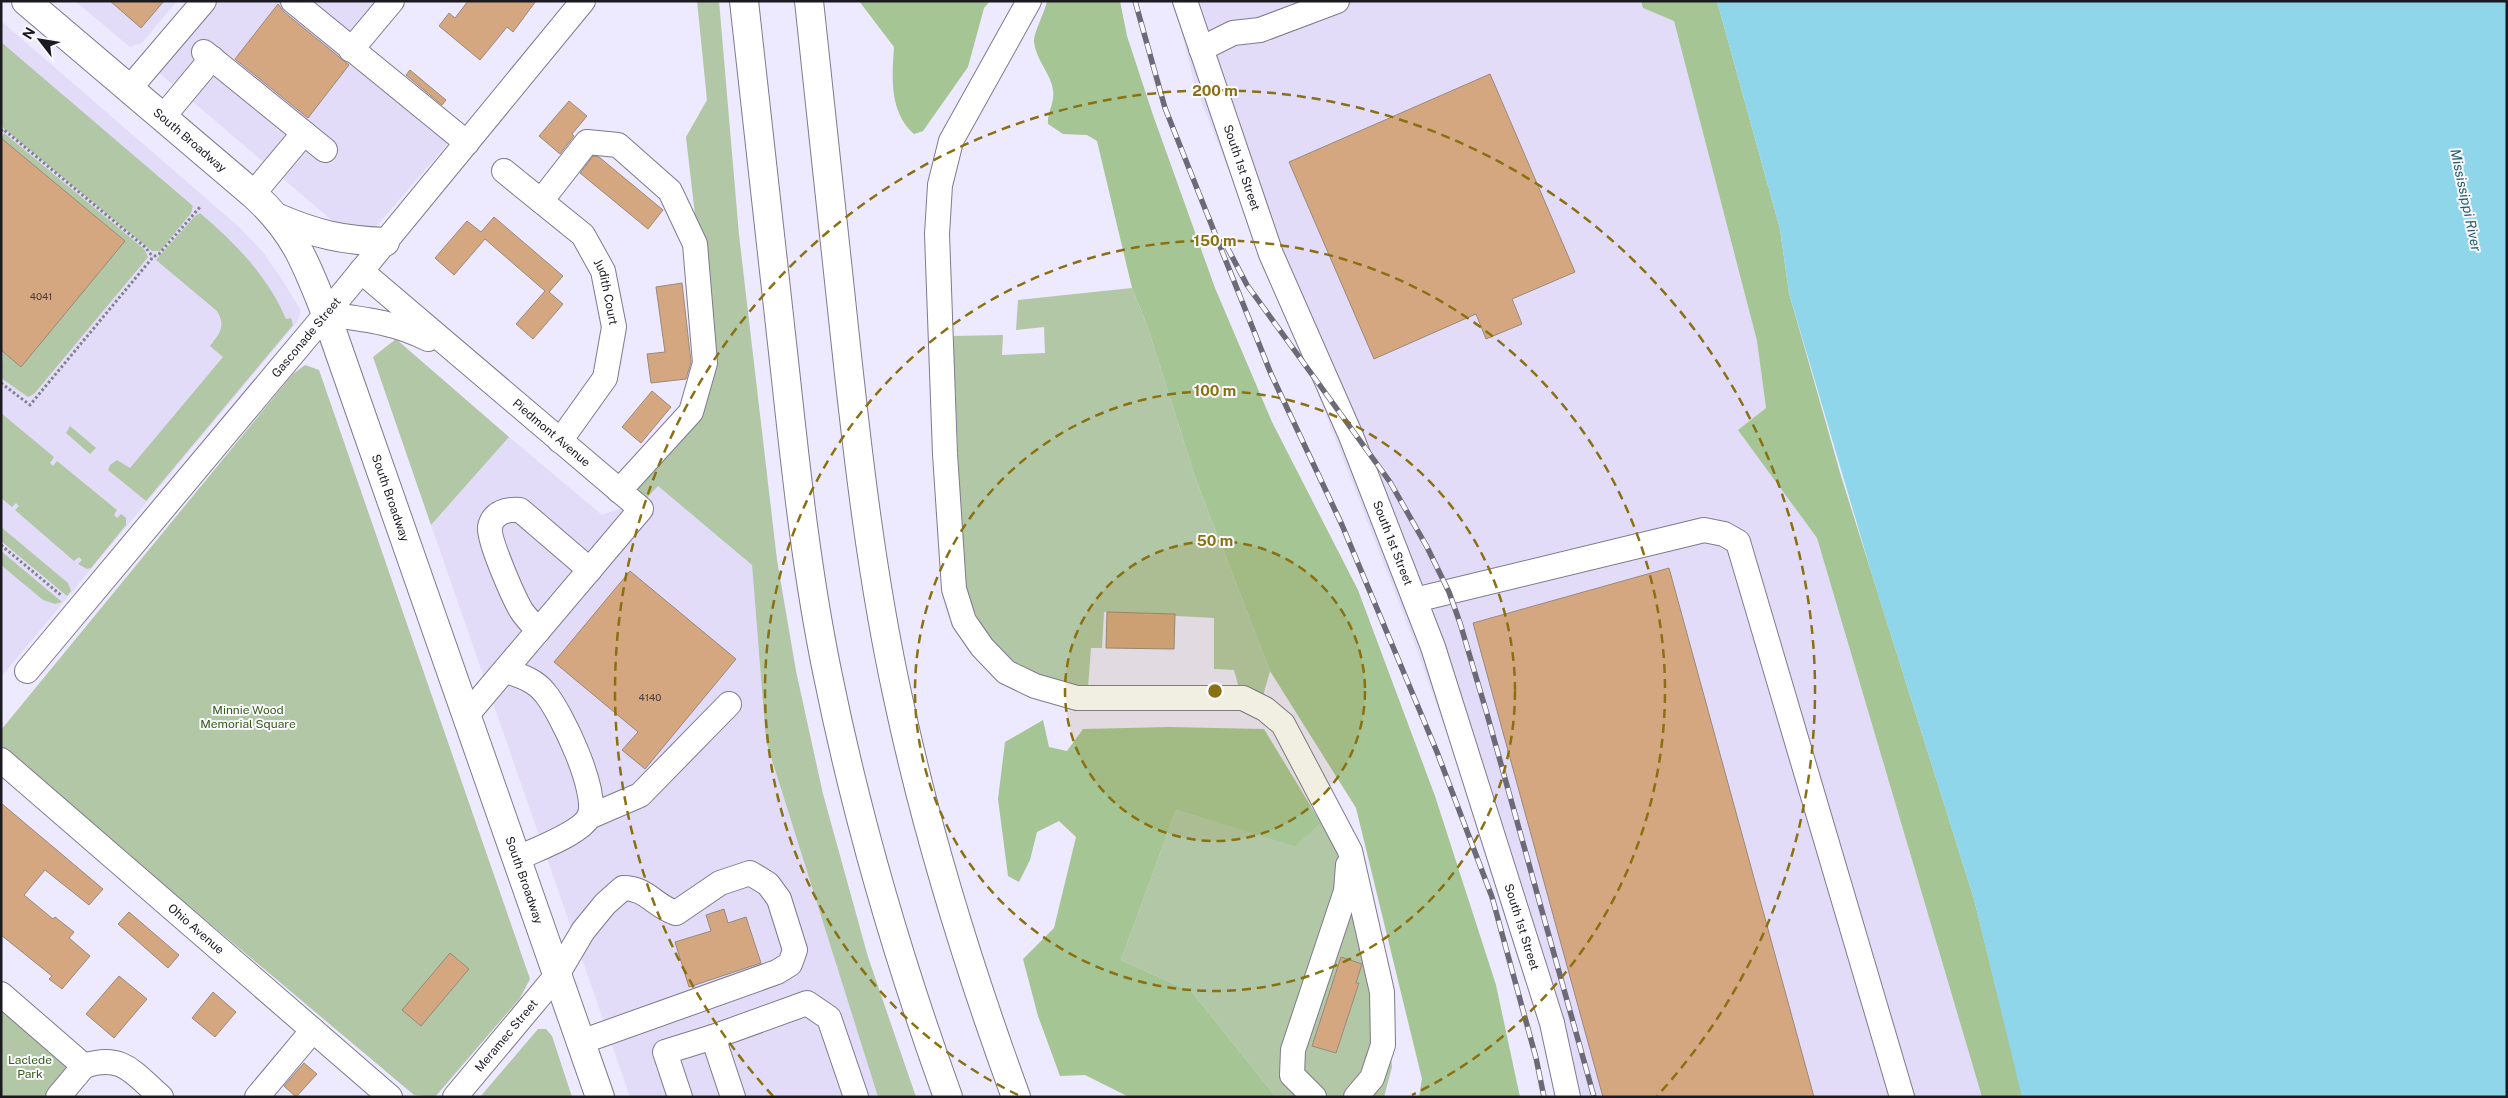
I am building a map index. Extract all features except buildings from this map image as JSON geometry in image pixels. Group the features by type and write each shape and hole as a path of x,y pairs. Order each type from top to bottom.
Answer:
{"main road":[{"name":"South Broadway","path":"26,1 253,194 278,218 291,235 326,314 600,1097"},
{"path":"744,1 795,456 809,566 827,674 851,781 879,886 911,991 948,1097"},
{"path":"808,1 861,482 877,589 897,696 922,804 951,907 1016,1097"},
{"path":"278,218 314,233 344,240 385,242"}],"street":[{"path":"129,89 204,1"},
{"path":"293,1 467,143"},
{"path":"351,50 392,1"},
{"name":"Gasconade Street","path":"27,670 361,272 583,1"},
{"path":"1029,1 951,141 940,185 937,234 945,454 954,589 964,622 982,647 1006,672 1035,686 1077,698 1243,698 1265,710 1282,724 1350,851 1382,1000 1383,1045 1372,1078 1356,1097"},
{"name":"South 1st Street","path":"1185,1 1271,254 1351,436 1433,647 1552,1022 1568,1097"},
{"path":"1201,49 1233,33 1260,30 1337,1"},
{"path":"163,118 208,55 325,150"},
{"path":"253,194 304,133"},
{"path":"541,201 587,142 618,146 670,191 695,244 705,363 691,412 619,491"},
{"name":"Judith Court","path":"504,170 583,235 603,271 614,327 605,378 560,441"},
{"name":"Piedmont Avenue","path":"361,272 640,509 590,570"},
{"name":"Piedmont Avenue","path":"326,314 372,320 407,328 463,358"},
{"path":"466,716 590,570 520,510 506,510 496,516 490,530 493,544 518,604 538,631"},
{"path":"1415,600 1704,530 1724,534 1738,542 1902,1097"},
{"path":"506,670 532,680 545,692 557,711 587,777 591,796 589,817"},
{"path":"516,859 577,830 589,817 640,795 729,704"},
{"name":"Ohio Avenue","path":"1,760 390,1097"},
{"path":"1314,1097 1292,1074 1293,1050 1346,891 1350,851"},
{"name":"Meramec Street","path":"455,1097 557,975 583,931 605,904 623,888 636,888 664,910 676,914 720,883 750,873 768,884 779,900 795,950 790,964 778,972 581,1042"},
{"path":"1,994 84,1066"},
{"path":"680,1097 665,1052 807,1003 829,1018 856,1097"},
{"path":"257,1097 313,1030"},
{"path":"713,1037 733,1097"},
{"path":"58,1097 84,1066 101,1060 124,1065 161,1097"}],"path":[{"path":"1,131 3,129 145,247 154,257"},
{"path":"1,383 30,405 154,257 159,254 200,207"},
{"path":"1,545 64,598"}],"shaded area":[{"path":"75,1 177,1 142,43 130,47"},
{"path":"210,1 383,1 341,52 449,142 374,229 341,228 159,73 158,68"},
{"path":"1174,1 1641,1 1643,8 1674,21 1757,341 1766,408 1739,430 1817,538 1982,1097 1557,1097 1517,929 1414,642 1299,345 1195,86"},
{"path":"1,21 238,226 262,251 281,278 300,309 300,315 297,322 1,677"},
{"path":"509,437 602,515 646,499 658,486 752,565 766,741 878,1097 630,1097 431,525"}],"green space":[{"path":"697,1 719,1 739,235 777,560 796,671 823,794 868,957 916,1097 878,1097 766,741 752,565 658,486 646,499 634,488 712,363 686,137 707,100"},
{"path":"859,1 990,1 984,8 968,67 923,131 914,134 900,115 894,94 894,47"},
{"path":"1047,1 1120,1 1127,36 1153,115 1215,288 1272,422 1358,590 1435,796 1496,985 1520,1097 1419,1097 1422,1079 1356,808 1270,671 1196,480 1147,325 1132,288 1097,141 1087,135 1063,134 1048,124 1053,99 1052,84 1035,49 1034,42"},
{"path":"1641,1 1717,1 1780,229 1789,293 1841,476 1974,899 2023,1097 1982,1097 1817,538 1738,430 1766,408 1757,341 1674,21 1643,8"},
{"path":"1,42 193,206 191,213 160,251 152,251 1,126"},
{"path":"4,133 144,249 148,257 34,394 28,397 1,378 3,351 125,241 1,138"},
{"path":"200,213 238,248 260,274 279,303 286,319 291,318 293,325 146,501 108,470 110,465 117,460 130,468 223,357 210,346 221,329 220,316 217,311 156,260 195,216"},
{"path":"1132,288 1147,325 1196,480 1270,671 1263,696 1239,688 1234,670 1214,669 1214,618 1104,612 1102,648 1091,648 1088,687 1040,676 1004,654 978,620 969,598 963,573 953,336 1003,335 1002,355 1045,353 1044,327 1016,330 1018,300"},
{"path":"396,339 509,437 431,525 373,357"},
{"name":"Minnie Wood Memorial Square","path":"305,365 319,370 530,979 520,998 435,1097 414,1095 1,748 1,730 293,374"},
{"path":"1,413 54,457 50,463 53,466 57,461 117,510 114,515 117,518 121,514 126,518 126,525 91,568 87,569 78,564 82,560 79,557 74,561 15,510 19,506 16,503 12,507 1,498"},
{"path":"70,426 96,448 90,454 66,433"},
{"path":"1,527 68,583 71,591 67,596 1,541"},
{"path":"1,551 62,602 55,604 43,600 1,565"},
{"path":"1043,720 1049,747 1067,751 1083,729 1169,727 1264,729 1321,823 1295,846 1176,810 1121,960 1192,992 1276,1097 1129,1097 1085,1075 1060,1076 1038,1016 1023,959 1054,928 1076,837 1059,821 1037,832 1030,860 1019,882 1008,876 998,799 1005,742"},
{"path":"1176,810 1295,845 1321,823 1322,826 1339,812 1379,934 1392,1067 1384,1097 1276,1097 1192,992 1121,960"},
{"name":"Laclede Park","path":"1,1004 67,1065 66,1074 47,1097 1,1097"},
{"path":"538,1029 546,1029 552,1036 572,1097 480,1097"}],"water":[{"name":"Mississippi River","path":"1717,1 2507,1 2507,1097 2022,1097 1974,899 1873,578 1789,293 1780,229"}],"railway":[{"path":"1135,1 1165,108 1200,196 1271,374 1342,525 1437,752 1492,897 1536,1058 1544,1097"},
{"path":"1227,247 1247,285 1390,482 1427,547 1449,592 1487,714 1594,1097"}]}
